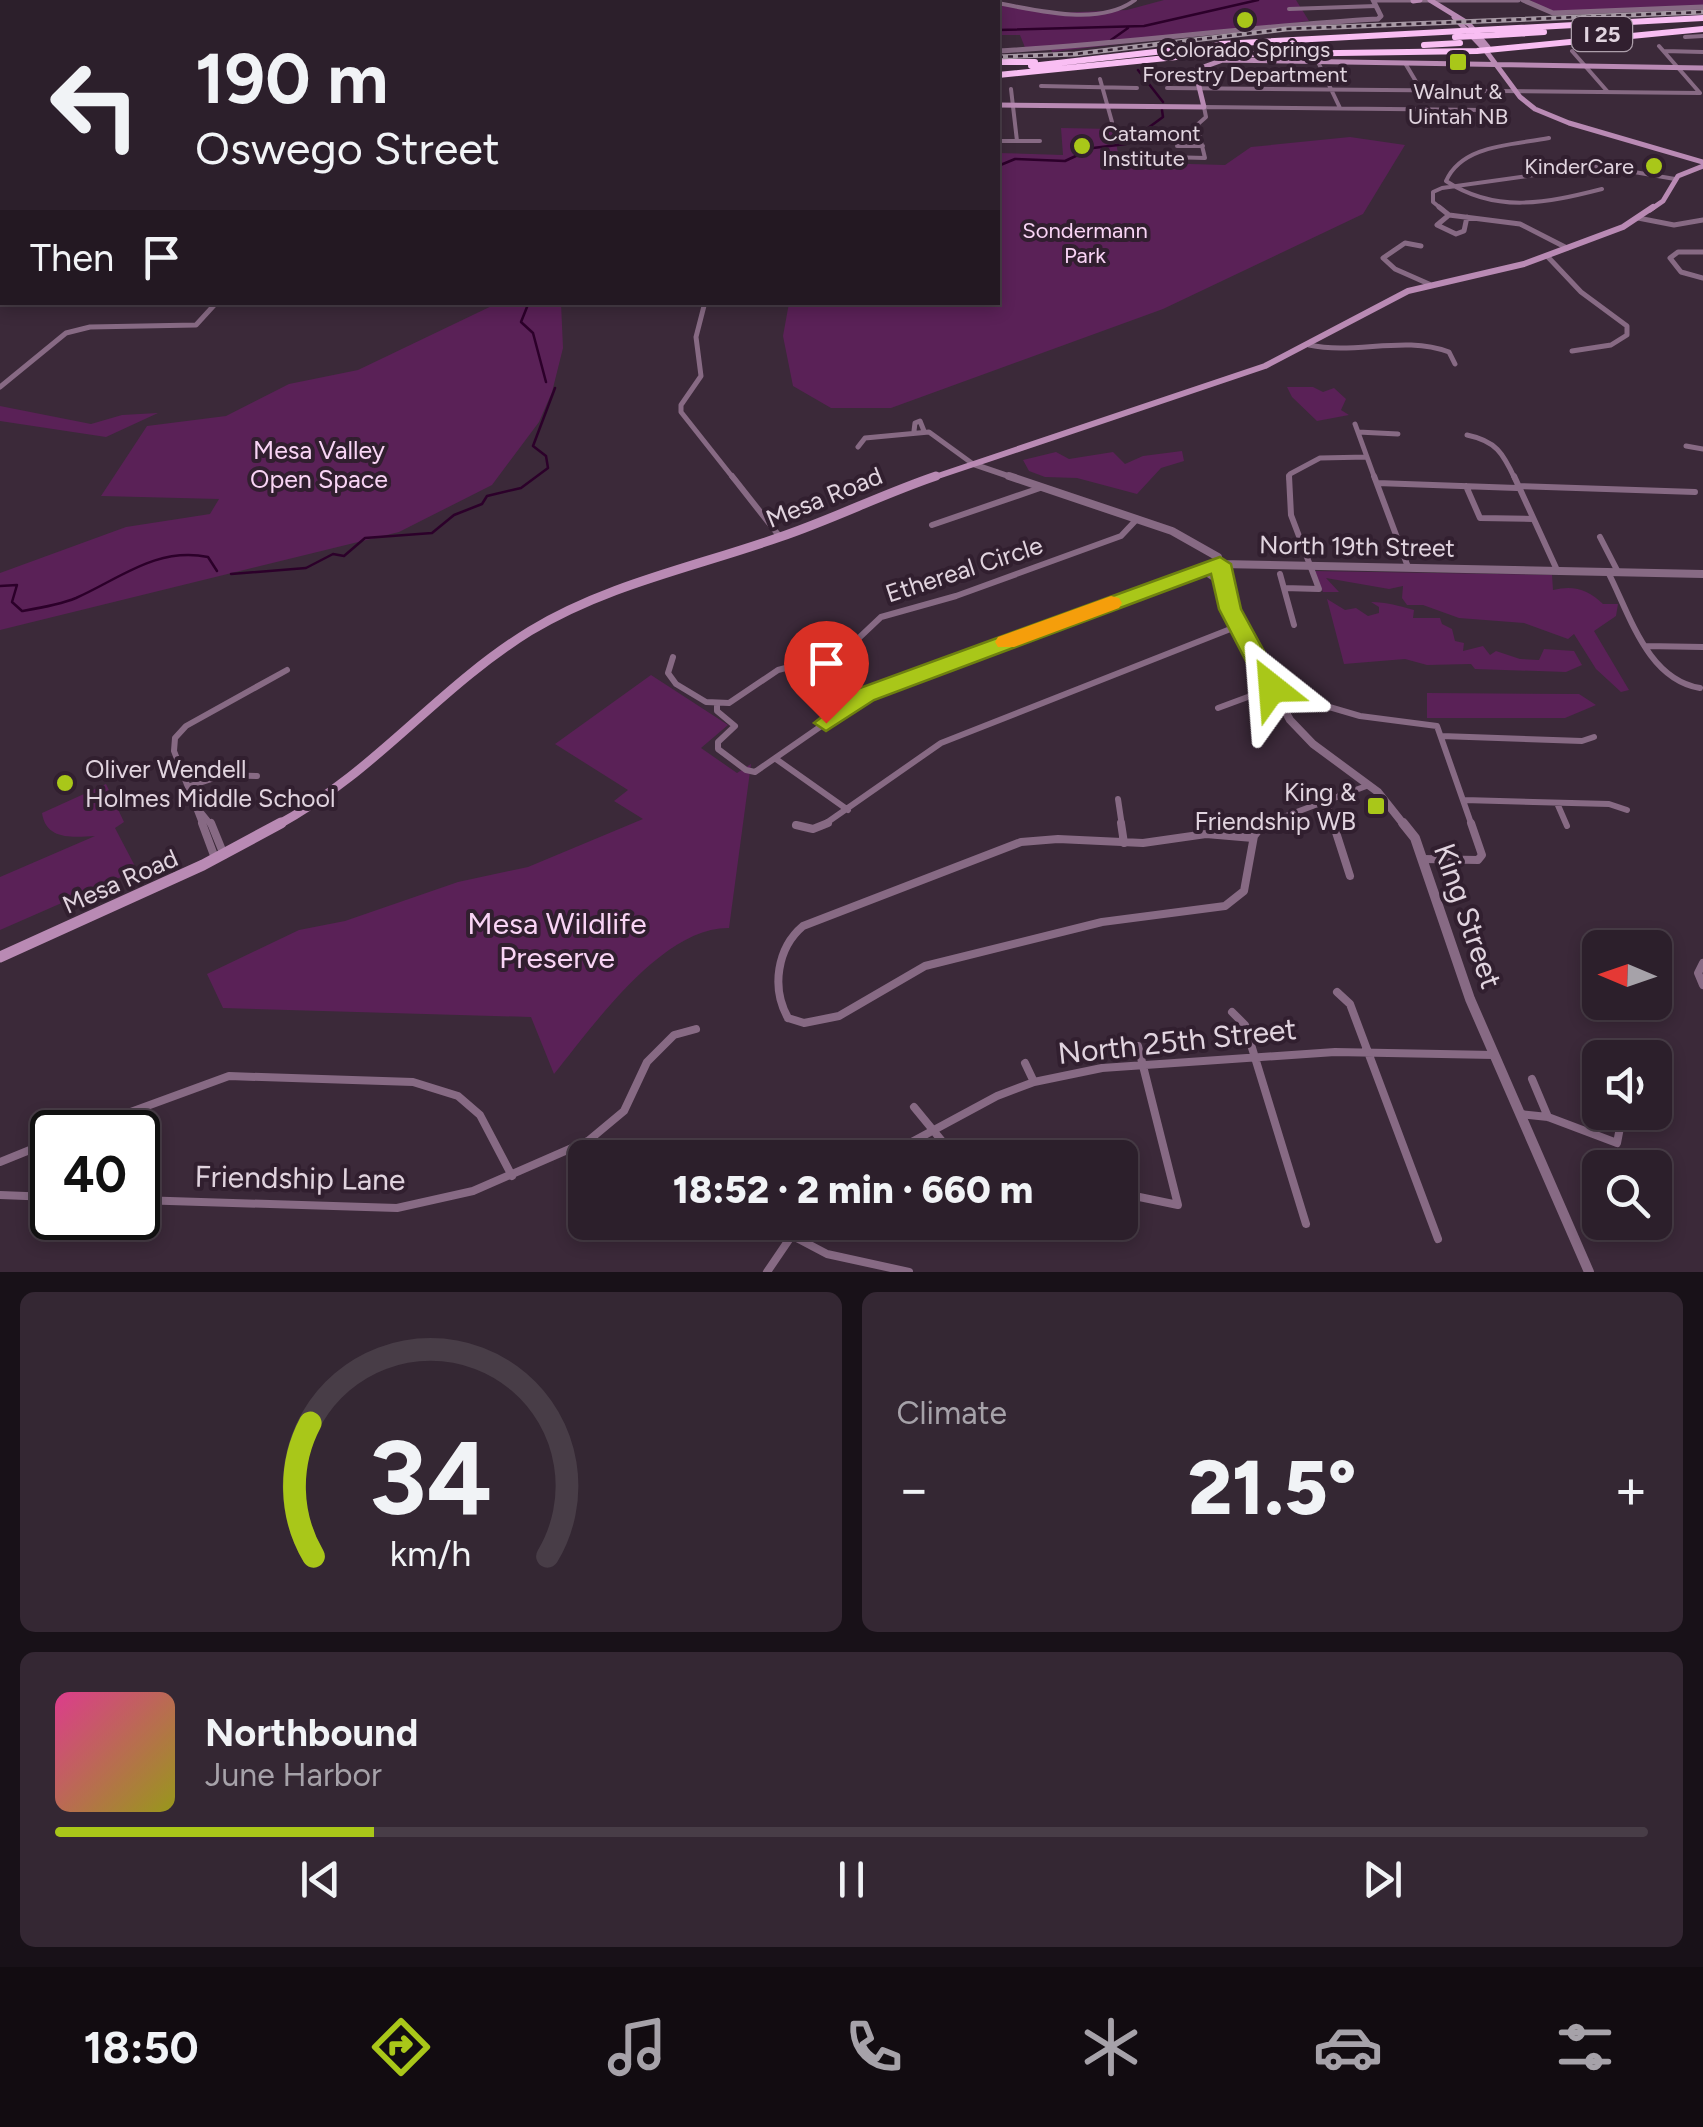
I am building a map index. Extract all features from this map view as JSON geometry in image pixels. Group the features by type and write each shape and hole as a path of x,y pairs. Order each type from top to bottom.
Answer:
{"highway":[{"path":"1221,44 1448,29 1464,24 1490,27 1703,18"},
{"name":"I 25","path":"1000,71 1221,44 1458,44 1703,18"},
{"path":"1000,71 1076,70 1201,54 1283,50 1458,44 1486,51 1703,30"},
{"name":"I 25","path":"1499,38 1703,30"},
{"path":"1458,44 1495,62 1514,49"}],"main road":[{"path":"1431,1 1464,24 1528,104 1559,120 1703,164"},
{"path":"1000,105 1204,107 1195,70 1207,62 1495,62 1703,68"},
{"name":"Mesa Road","path":"0,957 220,857 343,786 468,674 530,631 632,582 780,537 895,490 1264,367 1389,299 1428,284 1482,275 1547,256 1638,218 1667,198 1675,179 1703,164"}],"street":[{"path":"1022,2 1049,12 1068,12 1123,10 1135,0"},
{"path":"1289,9 1374,2 1521,0 1552,13 1703,7"},
{"path":"1000,51 1136,43 1254,26 1380,18 1374,2"},
{"path":"1686,37 1703,30"},
{"path":"1167,88 1700,93 1661,49 1703,52"},
{"path":"1572,51 1608,91"},
{"path":"1318,62 1340,108"},
{"path":"1405,63 1422,90"},
{"path":"1100,79 1112,122"},
{"path":"1041,86 1138,88"},
{"path":"1011,89 1017,141"},
{"path":"1132,156 1205,158 1197,125 1206,118 1204,107 1484,110"},
{"path":"1549,138 1486,150 1455,164 1445,178 1467,195 1504,206 1602,189"},
{"path":"1000,141 1040,141"},
{"path":"1177,146 1203,146"},
{"path":"1568,248 1520,224 1448,214 1432,196 1438,188 1599,166 1675,179"},
{"path":"1448,214 1436,225 1456,234 1464,232 1467,216"},
{"path":"1638,218 1674,225 1703,220"},
{"path":"1421,246 1405,243 1383,258 1394,270 1428,284"},
{"path":"1703,252 1678,252 1670,258 1681,272 1703,278"},
{"path":"1547,256 1584,294 1616,313 1628,326 1627,335 1618,342 1572,351"},
{"path":"0,387 52,340 79,330 196,325 215,305"},
{"path":"704,305 696,337 701,376 681,405 681,412 780,537"},
{"path":"1309,345 1346,352 1434,346 1448,352 1454,364"},
{"path":"1398,434 1356,428 1408,567"},
{"path":"673,657 668,674 673,681 717,704 718,711 735,725 718,742 719,751 750,772 776,759 866,694 1220,564 1216,555 1201,544 973,464 942,438 924,431 866,438 858,447"},
{"path":"1466,436 1487,439 1500,448 1557,570"},
{"path":"1686,446 1703,449"},
{"path":"1284,588 1319,589 1286,494 1287,478 1299,466 1320,458 1367,457"},
{"path":"1377,484 1695,492"},
{"path":"1466,486 1480,518 1533,519"},
{"path":"932,525 1042,488"},
{"name":"Ethereal Circle","path":"717,704 731,702 784,668 836,657 854,646 866,628 881,617 1121,536 1137,519"},
{"path":"1600,536 1645,646 1664,675 1700,688"},
{"name":"North 19th Street","path":"1220,564 1703,574"},
{"name":"King Street","path":"1220,564 1238,626 1280,704 1314,744 1370,784 1408,827 1423,859 1470,1000 1589,1272"},
{"path":"1195,571 1208,573 1223,583"},
{"path":"1280,574 1294,625"},
{"path":"796,824 813,829 823,826 941,743 1238,626"},
{"path":"1645,646 1703,648"},
{"path":"220,857 174,751 178,734 287,670"},
{"path":"1218,708 1272,688"},
{"path":"1280,704 1320,704 1360,716 1437,726 1481,859 1423,859"},
{"path":"1441,736 1582,741 1594,737"},
{"path":"776,759 849,810"},
{"path":"190,786 224,775 257,776"},
{"path":"1252,838 1206,834 1124,843 1058,838 1021,842 802,926 790,934 784,945 779,1000 784,1021 822,1024 911,970 1045,931 1212,910 1233,903 1248,888 1252,838 1264,822 1370,784"},
{"path":"1118,799 1124,843"},
{"path":"1326,800 1350,876"},
{"path":"1464,800 1608,804 1627,810"},
{"path":"1557,803 1567,826"},
{"path":"1703,963 1698,972 1703,985"},
{"path":"1336,992 1350,1004 1438,1238"},
{"path":"1232,1012 1245,1024 1306,1224"},
{"name":"Friendship Lane","path":"160,1201 396,1208 440,1200 512,1176 588,1141 624,1111 647,1062 674,1036 696,1029"},
{"path":"1138,1046 1178,1205 1138,1197"},
{"name":"North 25th Street","path":"914,1140 1034,1082 1102,1068 1368,1051 1494,1055"},
{"path":"1025,1063 1034,1082"},
{"path":"136,1110 229,1076 413,1082 458,1096 480,1115 512,1176"},
{"path":"1532,1079 1548,1117"},
{"path":"914,1107 940,1140"},
{"path":"1520,1114 1548,1117 1582,1130"},
{"path":"1582,1130 1617,1143 1620,1130"},
{"path":"0,1162 30,1150"},
{"path":"0,1196 30,1197"},
{"path":"767,1272 787,1240"},
{"path":"802,1240 827,1254 909,1272"}],"green space":[{"path":"1164,0 1296,0 1309,21 1052,52 1026,50 1020,35 1000,35 1000,3 1055,13 1127,10"},
{"path":"1530,0 1703,0 1703,6 1551,13"},
{"name":"Sondermann Park","path":"1061,128 1113,129 1120,162 1225,165 1251,147 1350,137 1405,145 1363,214 1163,309 891,408 831,408 793,386 783,336 789,305 1000,305 1000,153 1063,155"},
{"name":"Mesa Valley Open Space","path":"494,305 561,305 563,348 552,392 539,422 492,485 399,532 0,630 0,573 126,527 210,514 219,499 101,496 147,426 226,416 289,384 358,370"},
{"path":"1287,387 1313,387 1323,392 1334,388 1346,399 1341,410 1349,415 1317,421"},
{"path":"0,406 91,424 122,415 158,413 106,437 0,421"},
{"path":"1182,451 1184,461 1161,468 1137,494 1077,478 1045,477 1029,471 1023,460 1056,452 1069,459 1113,452 1125,464 1143,456"},
{"path":"1312,571 1552,575 1553,590 1580,590 1603,604 1618,604 1616,616 1594,631 1629,690 1621,692 1596,669 1574,634 1568,639 1524,623 1459,618 1423,605 1407,605 1402,598 1403,586 1389,589 1326,578 1339,592 1323,592"},
{"path":"1327,599 1345,610 1356,608 1368,616 1379,613 1379,607 1371,602 1414,610 1413,618 1440,618 1442,624 1452,629 1455,641 1464,643 1463,651 1483,646 1490,655 1496,651 1539,660 1544,649 1574,651 1582,665 1566,672 1475,669 1471,664 1427,665 1405,659 1344,664"},
{"name":"Mesa Wildlife Preserve","path":"651,675 728,725 701,748 737,773 751,764 729,928 704,932 654,961 609,1006 554,1074 531,1017 223,1008 207,974 299,930 345,921 458,882 528,867 643,819 614,801 628,790 555,744"},
{"path":"1427,693 1579,694 1596,705 1565,718 1427,718"},
{"path":"106,784 124,822 115,828 137,870 0,930 0,877 95,836 55,833 42,813"}],"waterway":[{"path":"1000,30 1144,26 1258,0"},
{"path":"1111,40 1128,28"},
{"path":"1138,70 1163,102"},
{"path":"1000,165 1015,159 1065,161 1093,148 1126,144 1163,117 1162,110"},
{"path":"528,305 521,322 533,333 546,382"},
{"path":"231,574 306,568 333,554 344,556 365,538 432,533 454,515 482,504 487,496 521,488 548,468 546,456 533,446 555,388"},
{"path":"0,586 17,585 12,602 22,611 70,600 139,566 172,556 208,557 217,571"}],"railway":[{"path":"1000,57 1075,54 1286,29 1703,12"}],"slow traffic":[{"path":"1006,642 1111,603"}],"place":[{"name":"Colorado Springs Forestry Department","path":"1245,20"},
{"name":"Walnut & Uintah NB","path":"1458,62"},
{"name":"Catamont Institute","path":"1082,146"},
{"name":"KinderCare","path":"1654,166"},
{"name":"Oliver Wendell Holmes Middle School","path":"65,783"},
{"name":"King & Friendship WB","path":"1376,806"}],"route":[{"path":"826,723 866,694 1220,564 1230,609 1272,688"}]}
